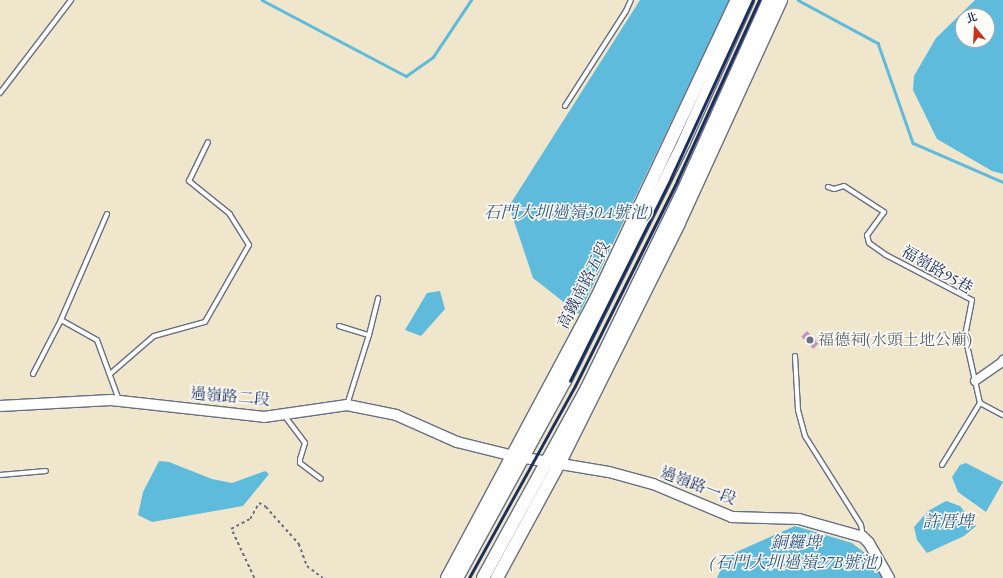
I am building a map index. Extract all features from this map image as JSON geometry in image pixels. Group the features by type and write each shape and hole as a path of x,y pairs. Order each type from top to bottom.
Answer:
{"main road":[{"name":"高鐵南路五段","path":"457,578 598,297 738,0"},
{"name":"高鐵南路五段","path":"446,578 517,457 565,381 684,142 748,0"},
{"path":"483,578 553,463 587,388 684,189 769,0"},
{"path":"497,578 553,463 715,145 781,0"},
{"path":"707,90 717,45"},
{"path":"684,189 715,145"}],"street":[{"path":"975,381 1003,360"},
{"name":"過嶺路二段","path":"0,406 119,401 264,417 347,406 396,415 457,442 517,457"},
{"name":"過嶺路一段","path":"517,457 609,472 653,484 732,517 799,519 863,537"},
{"path":"863,537 869,543 889,578"}],"lane":[{"path":"0,93 71,0"},
{"path":"565,106 631,0"},
{"path":"110,374 154,336 205,322 249,245 230,214 189,181 208,142"},
{"name":"福嶺路95巷","path":"828,187 834,189 844,186 884,212 867,235 869,243 886,255 972,300 965,336 980,403"},
{"path":"34,374 61,320 107,214"},
{"path":"347,406 369,335 378,298"},
{"path":"61,320 97,340 119,401"},
{"path":"339,326 369,335"},
{"path":"795,356 798,410 805,436 862,525 863,537"},
{"path":"942,465 980,403 1003,415"},
{"path":"284,415 305,443 300,463 320,478"},
{"path":"0,475 46,471"}],"path":[{"path":"254,578 231,529 250,519 259,503 266,507 299,544 307,566 323,578"}],"water":[{"name":"石門大圳過嶺30A號池)","path":"640,0 730,0 579,314 533,278 509,206"},
{"path":"975,0 1003,0 1003,174 992,171 937,139 913,90 914,76 936,38 955,19 955,48 995,48 995,8 967,8"},
{"path":"440,291 445,309 421,336 405,330 427,293"},
{"path":"159,461 169,462 212,479 232,483 265,471 269,474 243,506 152,522 138,515 143,492"},
{"name":"許厝埤","path":"966,463 1003,482 986,512 958,492 952,477 960,465"},
{"name":"許厝埤","path":"946,501 960,506 976,526 964,536 927,553 917,540 914,527 928,511"},
{"name":"銅鑼埤 (石門大圳過嶺27B號池)","path":"795,526 852,543 865,553 887,578 717,578 727,556"}],"building":[{"name":"福德祠(水頭土地公廟)","path":"807,331 819,343 813,349 801,337"}],"waterway":[{"path":"262,0 406,76 433,57 471,0"},
{"path":"798,0 878,43 913,143 1003,182"}],"railway":[{"path":"570,381 671,178 753,0"},
{"path":"469,578 575,386 677,181 759,0"}],"place":[{"name":"福德祠(水頭土地公廟)","path":"810,340"}]}
